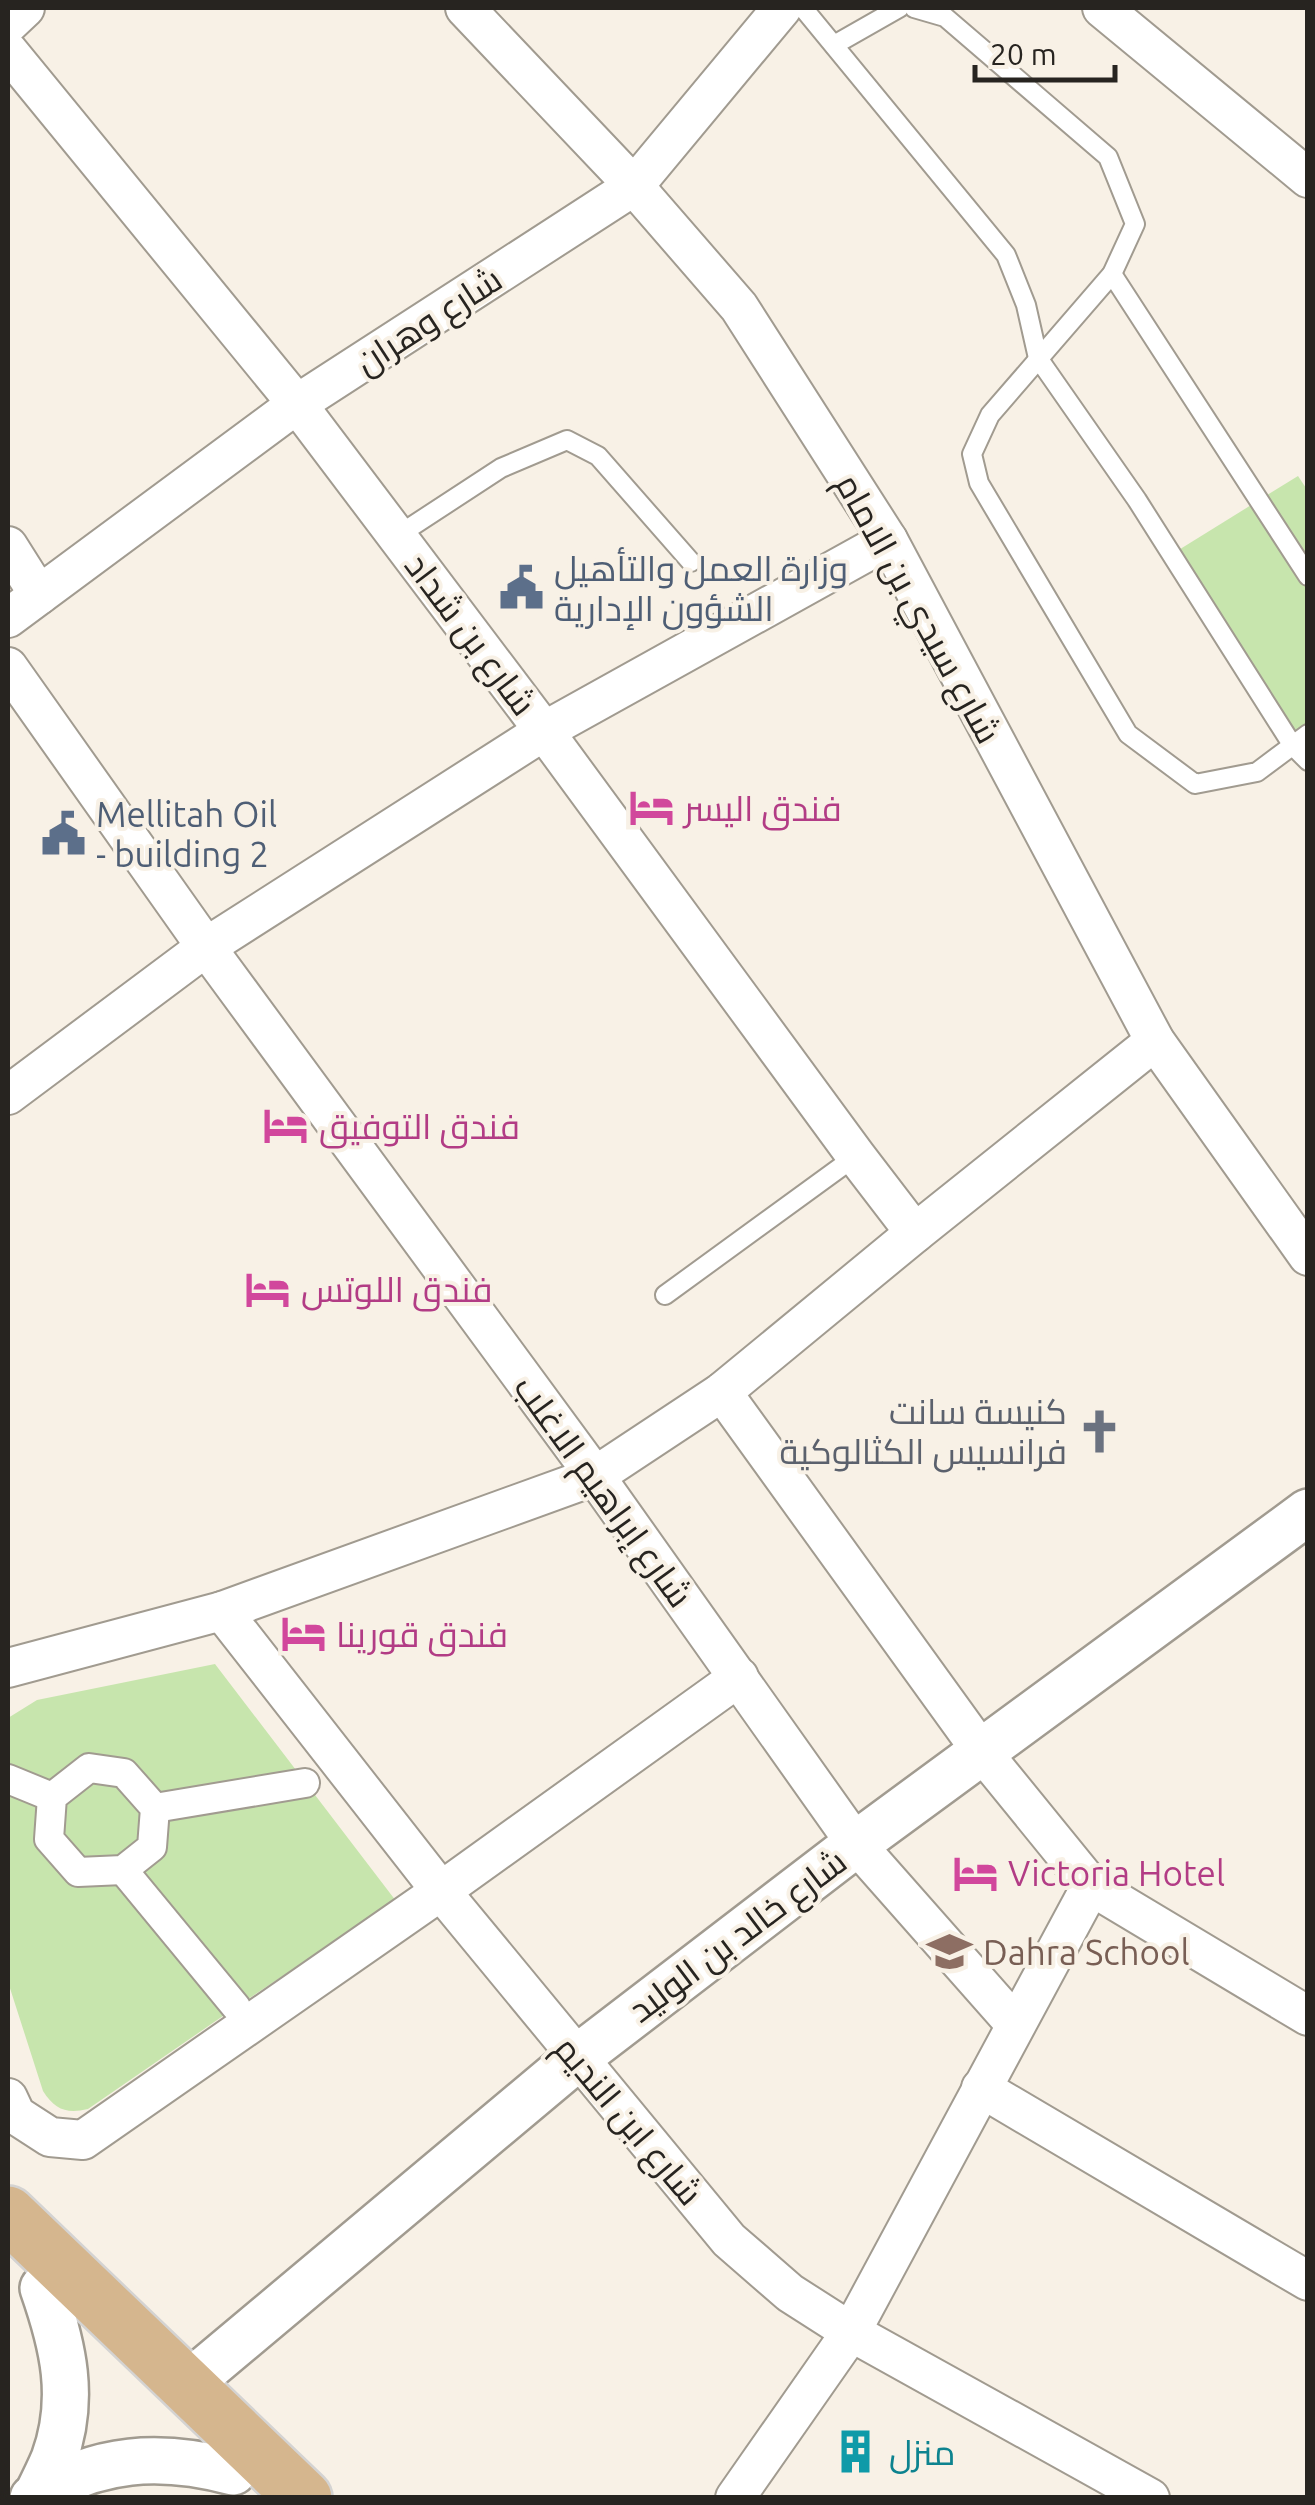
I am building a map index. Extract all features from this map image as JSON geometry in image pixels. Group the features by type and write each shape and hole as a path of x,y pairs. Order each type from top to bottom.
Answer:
{"main road":[{"path":"8,2214 304,2498"},
{"path":"25,2271 246,2484"}],"street":[{"path":"8,24 24,8"},
{"name":"شارع سيدي بن الامام","path":"465,8 634,186 739,307 888,540 1155,1041 1308,1256"},
{"name":"شارع وهران","path":"8,618 297,404 634,186 782,8"},
{"path":"1102,8 1308,178"},
{"name":"شارع بن شداد","path":"8,52 297,404 915,1233"},
{"path":"8,1094 206,947 544,731 888,540"},
{"path":"8,546 39,595"},
{"name":"شارع إبراهيم الاغلب","path":"8,667 206,947 594,1476 856,1844 1015,2024"},
{"path":"8,1668 222,1611 594,1476 722,1392 1155,1041"},
{"path":"722,1392 982,1752 1091,1886 1308,2016"},
{"name":"شارع خالد بن الوليد","path":"187,2385 577,2058 856,1844 1308,1512"},
{"name":"شارع ابن النديم","path":"222,1611 441,1892 728,2240 790,2293 850,2332 1150,2498"},
{"path":"8,2098 16,2115 50,2137 83,2140 441,1892 738,1676"},
{"path":"89,1768 124,1773 154,1808 152,1847 122,1870 78,1872 49,1839 52,1797 89,1768"},
{"path":"8,1779 52,1797"},
{"path":"154,1808 305,1783"},
{"path":"122,1870 236,2008"},
{"path":"735,2498 850,2332 1091,1886"},
{"path":"981,2088 1308,2281"},
{"path":"25,2271 58,2333 65,2374 64,2416 55,2457 35,2496"},
{"path":"35,2496 98,2467 131,2461 198,2463 246,2484"}],"lane":[{"path":"803,8 1006,255 1026,305 1038,358 1300,740 1308,761"},
{"path":"834,45 899,8"},
{"path":"914,8 945,17 1108,157 1135,224 1112,274 990,415 972,454 979,483 1128,734 1196,784 1257,772 1300,740"},
{"path":"1112,274 1308,576"},
{"path":"397,536 501,468 567,440 598,456 691,562"},
{"path":"665,1295 856,1156"}],"green space":[{"path":"1298,476 1308,491 1307,760 1177,551"},
{"path":"215,1664 396,1901 88,2109 62,2109 43,2091 8,1982 8,1718 37,1700"}],"place":[{"name":"وزارة العمل والتأهيل الشؤون الإدارية","path":"521,588"},
{"name":"فندق اليسر","path":"651,808"},
{"name":"Mellitah Oil - building 2","path":"63,834"},
{"name":"فندق التوفيق","path":"286,1126"},
{"name":"فندق اللوتس","path":"268,1289"},
{"name":"كنيسة سانت فرانسيس الكثالوكية","path":"1100,1431"},
{"name":"فندق قورينا","path":"303,1634"},
{"name":"Victoria Hotel","path":"975,1873"},
{"name":"Dahra School","path":"950,1952"},
{"name":"منزل","path":"856,2452"}]}
